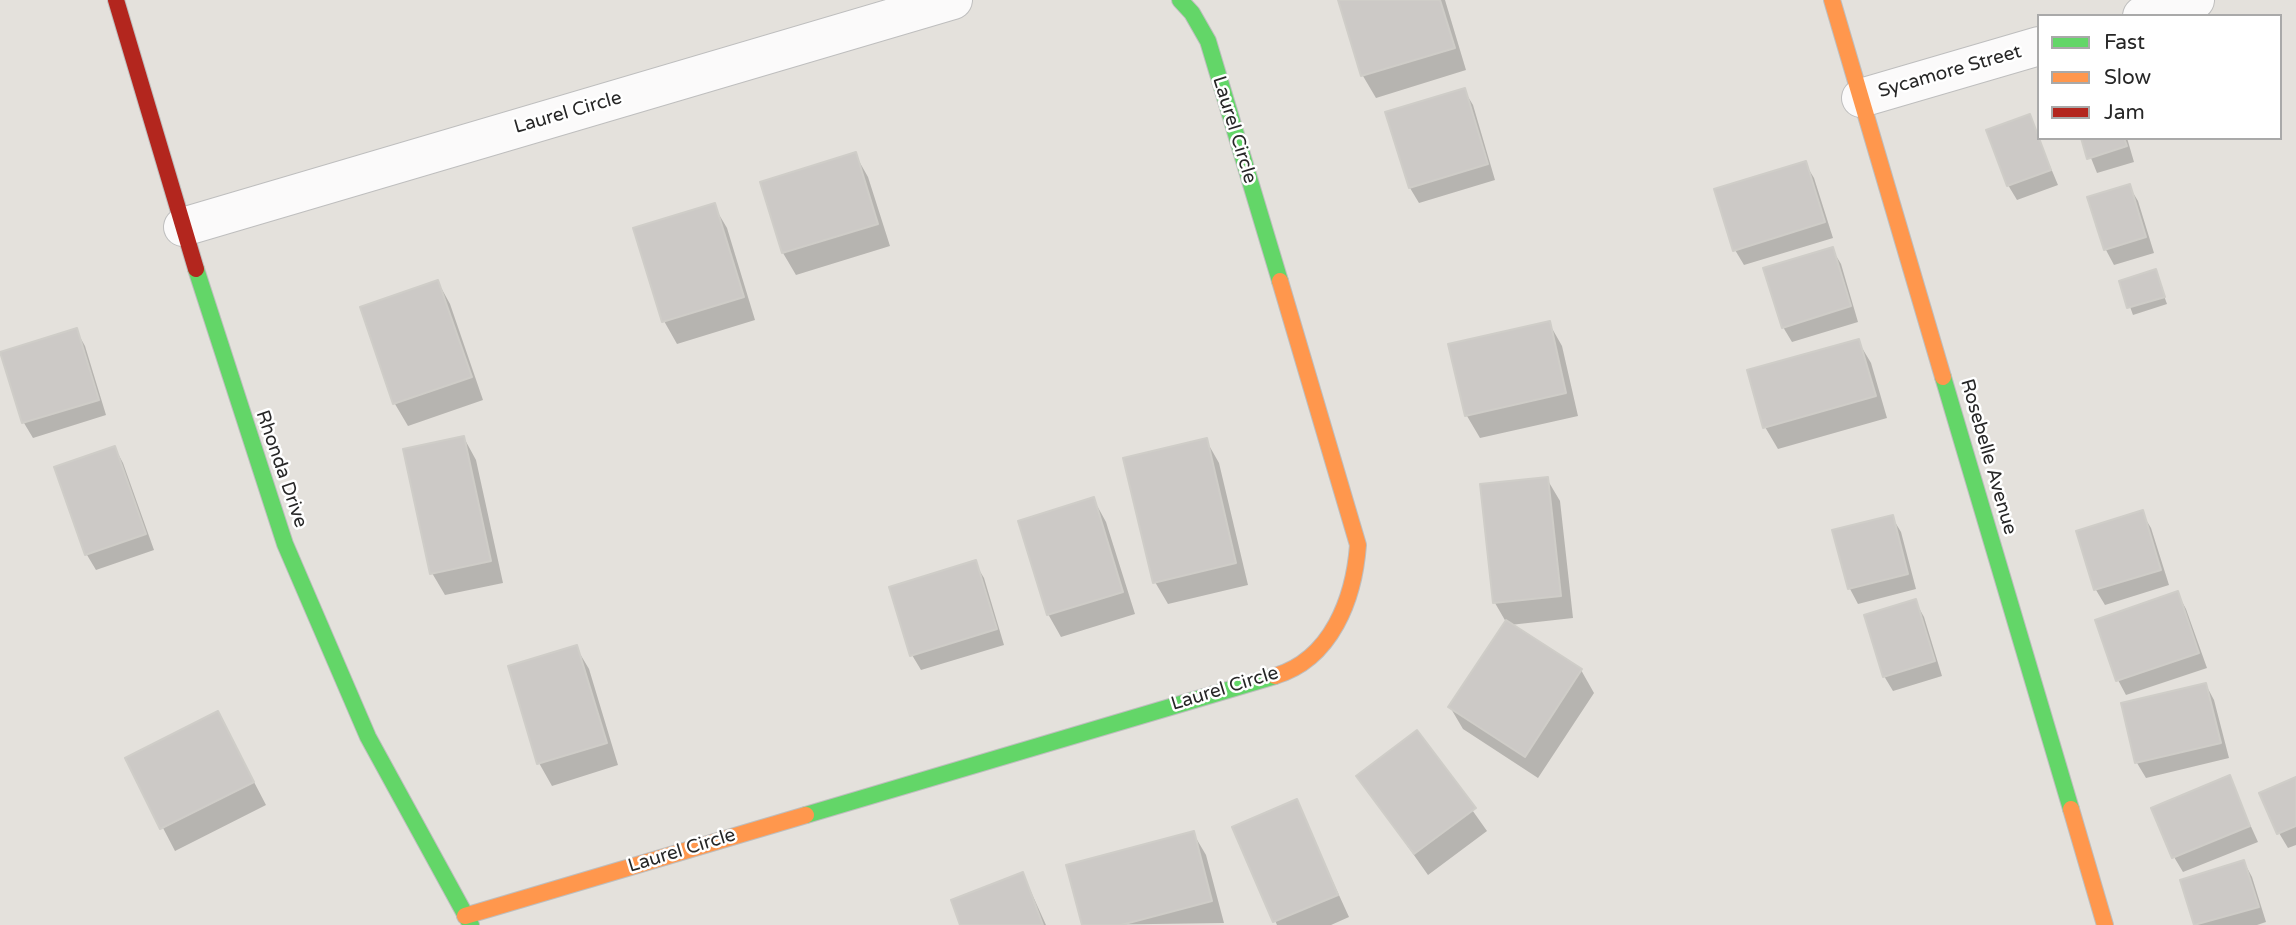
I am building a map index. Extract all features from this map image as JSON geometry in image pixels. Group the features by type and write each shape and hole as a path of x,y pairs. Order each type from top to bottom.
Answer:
{"street":[{"name":"Rhonda Drive","path":"116,0 218,345 285,544 368,737 468,920"},
{"name":"Laurel Circle","path":"183,227 953,0"},
{"name":"Laurel Circle","path":"468,920 1280,674 1308,658 1331,635 1348,608 1354,588 1358,545 1208,41 1192,13 1180,0"},
{"name":"Rosebelle Avenue","path":"1832,0 2105,925"},
{"path":"2149,14 2195,0"},
{"name":"Sycamore Street","path":"1861,98 2037,47"}],"building":[{"path":"1338,0 1440,0 1455,48 1361,76"},
{"path":"1465,88 1488,164 1409,188 1385,112"},
{"path":"2030,114 2037,140 2040,140 2051,170 2007,186 1986,130"},
{"path":"2082,140 2125,140 2127,146 2087,159"},
{"path":"856,152 878,224 782,253 760,182"},
{"path":"1806,161 1825,222 1733,251 1714,189"},
{"path":"2130,184 2146,237 2104,250 2087,197"},
{"path":"715,203 744,297 662,322 633,228"},
{"path":"1833,247 1851,306 1782,328 1763,268"},
{"path":"2156,269 2165,297 2127,308 2119,281"},
{"path":"438,280 472,377 393,404 360,307"},
{"path":"1550,321 1566,393 1465,416 1448,344"},
{"path":"77,328 99,400 22,423 0,352"},
{"path":"1859,339 1876,396 1763,428 1747,370"},
{"path":"464,436 491,561 430,574 403,449"},
{"path":"1207,438 1236,563 1153,583 1123,458"},
{"path":"115,446 146,534 85,555 54,467"},
{"path":"1548,477 1561,596 1493,603 1480,484"},
{"path":"1094,497 1123,592 1047,615 1018,521"},
{"path":"2143,510 2161,570 2094,590 2076,531"},
{"path":"1893,515 1908,574 1848,589 1832,530"},
{"path":"976,560 997,629 910,656 889,587"},
{"path":"2178,591 2199,653 2116,681 2095,620"},
{"path":"1916,599 1935,661 1883,677 1864,615"},
{"path":"1506,620 1582,669 1525,757 1448,707"},
{"path":"577,645 607,743 537,764 508,666"},
{"path":"2206,683 2221,743 2135,763 2121,703"},
{"path":"218,711 254,782 160,829 125,758"},
{"path":"1417,730 1476,808 1414,854 1356,776"},
{"path":"2230,775 2250,826 2172,858 2151,808"},
{"path":"2296,777 2296,826 2277,834 2259,793"},
{"path":"1297,799 1338,895 1273,922 1232,827"},
{"path":"1194,831 1212,901 1121,925 1082,925 1066,865"},
{"path":"2244,860 2259,907 2194,925 2180,880"},
{"path":"1023,872 1043,925 960,925 951,900"}],"traffic: fast":[{"path":"1180,0 1192,13 1208,41 1280,281"},
{"path":"196,269 285,544 368,737 471,925"},
{"path":"1943,377 2071,809"},
{"path":"806,815 1275,676"}],"traffic: slow":[{"path":"1832,0 1943,377"},
{"path":"1275,676 1295,668 1311,656 1336,624 1351,585 1358,545 1280,281"},
{"path":"2071,809 2105,925"},
{"path":"465,916 806,815"}],"traffic: jam":[{"path":"116,0 196,269"}]}
